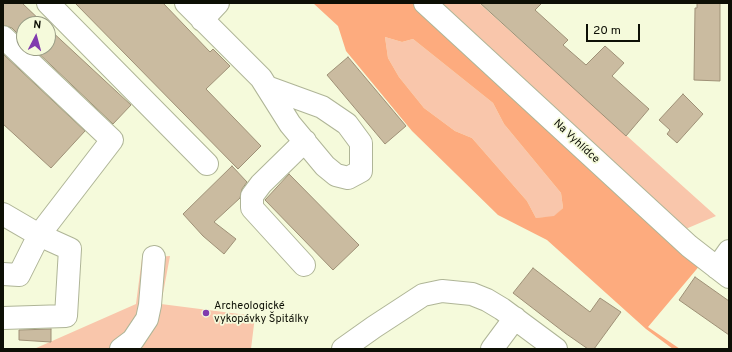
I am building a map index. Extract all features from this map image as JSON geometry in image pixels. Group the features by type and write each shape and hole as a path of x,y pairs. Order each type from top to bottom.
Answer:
{"street":[{"path":"48,3 207,164"},
{"path":"186,3 261,78 290,124 325,166 336,175 348,178 361,171 361,143 347,124 322,107 267,87"},
{"path":"202,20 218,3"},
{"name":"Na Vyhlídce","path":"425,3 689,246 723,272"},
{"path":"3,36 112,140 39,235 19,275 3,274"},
{"path":"304,265 252,208 252,196 261,184 305,141"},
{"path":"3,214 39,235 70,249 66,316 3,318"},
{"path":"723,272 729,251"},
{"path":"121,349 133,340 147,319 150,305 154,257"},
{"path":"343,349 417,299 432,292 442,291 472,294 487,300 556,349"},
{"path":"492,349 514,318"}],"shaded area":[{"path":"313,3 413,3 701,264 648,327 680,349 673,349 646,329 547,240 498,215 412,131 346,51 338,26","holes":["385,37 402,42 413,39 493,103 504,124 561,193 563,208 554,216 536,218 527,201 472,138 455,131 424,108 399,77 388,58"]},
{"path":"432,3 479,3 716,216 681,231"},
{"path":"385,37 402,42 413,39 493,103 504,124 561,193 563,208 554,217 536,218 527,201 472,138 455,131 424,108 399,77 388,58"},
{"path":"170,256 161,304 255,316 251,349 34,349 136,304 142,258"}],"building":[{"path":"3,3 22,3 36,16 16,16 16,32 12,28 3,25"},
{"path":"75,3 163,3 210,52 213,49 230,66 206,89 261,146 238,169"},
{"path":"480,3 542,3 535,10 568,40 563,45 586,65 605,46 624,63 612,76 649,109 626,136"},
{"path":"697,3 720,3 720,81 694,80 695,8 697,8"},
{"path":"56,35 131,105 113,124 41,56 56,56"},
{"path":"3,54 85,131 51,168 3,124"},
{"path":"348,57 406,126 385,144 327,75"},
{"path":"683,94 703,114 677,143 667,134 670,130 659,120"},
{"path":"232,166 247,182 242,189 240,198 214,222 236,239 224,254 203,236 183,214"},
{"path":"289,174 359,245 333,270 265,200"},
{"path":"533,268 590,312 600,298 621,312 594,349 588,349 513,293"},
{"path":"695,277 729,301 729,335 679,300"},
{"path":"51,329 51,342 19,340 19,330"}],"place":[{"name":"Archeologické vykopávky Špitálky","path":"206,313"}]}
